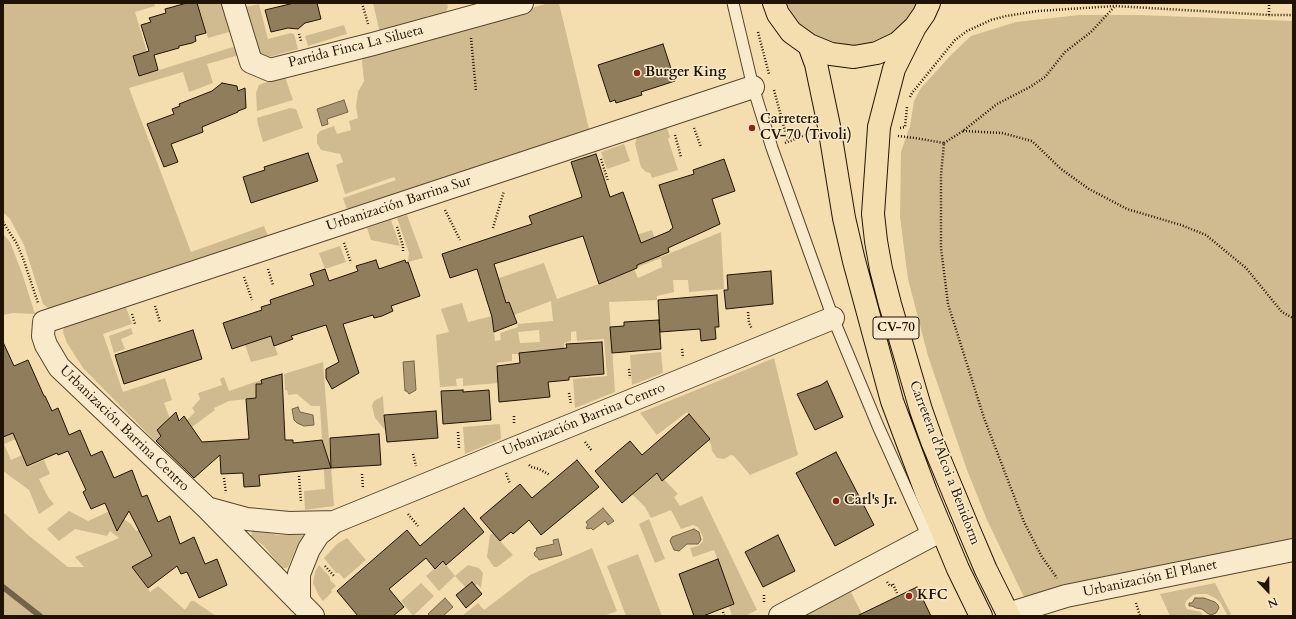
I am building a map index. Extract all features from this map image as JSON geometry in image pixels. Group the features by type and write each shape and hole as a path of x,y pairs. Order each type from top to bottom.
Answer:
{"main road":[{"name":"CV-70","path":"774,3 778,14 792,32 809,45 830,54 854,57 877,53 898,43 915,27 924,14 929,3"},
{"name":"Carretera d'Alcoi a Benidorm","path":"915,27 894,69 879,127 873,214 876,241 890,304 923,416 986,570 1008,615"},
{"name":"Carretera d'Alcoi a Benidorm","path":"809,45 816,64 829,126 844,218 865,305 892,401 926,492 935,534 958,568 981,616"}],"street":[{"name":"Partida Finca La Silueta","path":"234,3 251,62 270,70 373,44 522,3"},
{"name":"Urbanización Barrina Sur","path":"44,322 753,87"},
{"name":"Urbanización Barrina Centro","path":"306,609 299,574 309,549 318,535 334,522 833,318"},
{"name":"Urbanización Barrina Centro","path":"44,322 43,336 46,345 59,367 207,508 306,609"},
{"name":"Urbanización Barrina Centro","path":"207,508 247,519 289,523 334,522"},
{"path":"780,616 935,534"},
{"name":"Urbanización El Planet","path":"1008,615 1066,596 1293,550"}],"lane":[{"path":"733,3 753,87 772,148 833,318 878,426 935,534"}],"path":[{"path":"1269,3 1269,15"},
{"path":"907,106 905,127 898,128 894,136 944,143 963,131 997,104 1030,87 1045,77 1065,52 1091,32 1114,6"},
{"path":"909,99 912,93 954,40 967,31 991,20 1006,16 1038,11 1114,6 1269,15 1293,15"},
{"path":"468,18 476,91"},
{"path":"963,131 1002,133 1032,141 1061,169 1089,190 1127,209 1181,225 1206,235 1246,268 1282,312 1293,318"},
{"path":"944,143 941,175 941,248 948,304 984,418 1024,522 1042,557 1056,576 1066,596"},
{"path":"493,228 504,192 497,172"},
{"path":"437,192 460,240"},
{"path":"391,207 403,246 403,251"},
{"path":"3,222 17,244 24,261 44,322"},
{"path":"299,476 303,523"},
{"path":"891,581 897,593"},
{"path":"723,612 724,616"}],"shaded area":[{"path":"3,3 154,3 155,6 135,12 147,52 140,76 233,47 239,55 207,64 213,83 189,92 183,72 129,88 191,252 264,226 268,236 54,308 48,308 43,304 24,245 10,219 3,212"},
{"path":"197,3 226,3 233,26 229,32 208,38"},
{"path":"373,3 447,3 448,7 445,14 380,33"},
{"path":"549,3 559,3 589,129 347,210 343,198 396,180 394,177 345,194 336,165 343,162 340,154 321,150 317,143 317,135 320,131 334,126 337,134 351,130 349,121 358,118 356,107 358,92 364,81 362,61 365,50 397,46"},
{"path":"787,3 920,3 909,22 880,42 861,47 842,46 824,41 811,34 800,24 789,9"},
{"path":"259,4 268,39 291,33 294,34 298,49 269,57 264,56 259,52 246,7"},
{"path":"1079,15 1140,15 1293,21 1293,538 1143,571 1028,599 1023,595 987,520 967,470 928,356 908,279 900,217 901,152 910,126 914,101 921,88 951,55 971,36 1016,22"},
{"path":"344,25 347,34 308,46 305,36"},
{"path":"285,77 293,100 257,111 256,93 259,85"},
{"path":"344,100 348,112 327,119 328,124 322,126 317,109"},
{"path":"290,108 296,109 303,128 263,142 257,118"},
{"path":"655,126 667,128 670,137 668,139 678,170 652,178 650,173 646,172 641,167 635,144 639,131"},
{"path":"624,144 630,161 607,169 601,152"},
{"path":"407,215 423,258 408,262 409,253 397,218"},
{"path":"391,220 400,246 371,240 367,228"},
{"path":"652,230 661,257 721,232 724,289 689,292 688,280 673,280 674,292 657,296 657,300 609,302 615,392 575,408 573,379 607,376 604,339 577,341 576,331 571,332 571,341 564,343 564,355 512,354 512,361 497,363 498,383 463,386 463,378 456,379 457,386 440,387 436,335 449,332 441,309 462,303 468,322 492,316 495,341 501,340 500,333 518,327 517,324 553,321 551,301 514,315 509,302 498,306 490,281 544,263 557,299 607,281 634,269 638,278 662,267 661,258 638,267 635,256 599,247","holes":["539,330 540,342 520,343 518,332"]},
{"path":"3,234 10,242 35,314 13,313 3,315"},
{"path":"340,246 346,262 325,269 319,253"},
{"path":"126,307 132,324 103,334 123,392 165,378 172,400 164,403 173,426 167,421 157,430 161,436 155,441 83,368 67,343 63,332 64,327"},
{"path":"131,328 133,334 121,339 125,349 114,353 109,336"},
{"path":"271,336 278,355 251,362 245,345"},
{"path":"661,352 663,373 632,385 630,355"},
{"path":"774,358 798,455 750,475 734,456 731,455 724,459 717,458 712,451 711,444 687,412 657,435 640,413"},
{"path":"414,361 416,390 409,394 405,391 403,362"},
{"path":"323,362 334,506 305,510 304,491 325,489 320,406 311,406 297,394 288,395 287,390 285,390 284,374"},
{"path":"224,377 229,391 261,380 262,384 256,385 256,398 229,401 214,408 215,410 192,427 186,421 195,412 192,408 200,399 198,393 222,385 220,379"},
{"path":"383,396 385,430 375,418 372,406 374,401"},
{"path":"298,407 300,412 313,415 314,425 304,426 294,420 292,409"},
{"path":"500,424 501,439 465,454 463,427"},
{"path":"9,430 23,436 4,444 11,460 22,455 27,467 44,460 50,474 39,479 48,497 54,504 39,514 29,490 3,471 3,437 11,434"},
{"path":"658,473 678,494 674,497 680,506 702,496 757,610 745,616 732,616 729,606 734,604 714,550 693,557 690,548 698,546 703,541 703,537 698,527 693,525 681,529 671,510 651,518 645,507 632,494"},
{"path":"603,508 614,521 608,525 605,521 593,530 591,528 586,528 588,525 586,522"},
{"path":"69,511 88,521 110,511 117,517 131,524 136,531 139,530 151,556 133,567 150,592 158,586 185,610 191,601 194,601 216,616 3,616 3,512 28,535 68,567 84,567 75,557 119,538 110,531 107,536 75,529 59,541 47,529"},
{"path":"649,519 665,559 655,563 639,524"},
{"path":"694,529 699,532 701,540 698,544 687,544 679,551 674,550 670,541 672,537"},
{"path":"256,530 277,535 302,535 304,537 297,546 288,567 282,568 263,545 251,537 252,531"},
{"path":"493,533 513,555 497,567 494,567 487,557 490,535"},
{"path":"347,538 366,560 344,579 339,573 336,573 324,558 337,544"},
{"path":"558,539 562,555 539,560 535,556 534,553 537,550 536,548 554,544 553,540"},
{"path":"592,548 617,611 604,616 462,616 478,603 484,610 530,575"},
{"path":"638,554 662,616 626,616 607,566"},
{"path":"443,561 455,576 439,591 426,576"},
{"path":"319,565 336,586 323,601 313,583 315,572"},
{"path":"468,565 479,568 483,573 481,588 477,584 468,590 455,576"},
{"path":"421,583 434,596 413,616 401,601"},
{"path":"1215,583 1231,614 1228,616 1220,602 1215,598 1207,594 1199,594 1193,595 1186,601 1185,605 1187,609 1201,612 1203,616 1170,616 1160,594"},
{"path":"851,592 863,616 804,616"},
{"path":"445,598 453,607 443,616 430,616 428,614"},
{"path":"1195,598 1204,598 1215,602 1219,608 1216,613 1211,615 1202,609 1189,606 1189,603 1192,603"}],"building":[{"path":"187,3 197,3 206,33 195,36 196,41 192,43 154,55 158,70 139,76 133,56 149,51 141,25 151,22 149,18 166,13 165,9"},
{"path":"294,3 317,3 321,19 305,23 298,29 288,28 271,32 265,10"},
{"name":"Burger King","path":"663,44 675,81 641,92 642,95 616,103 615,100 610,102 598,65"},
{"path":"222,83 237,86 238,91 245,88 246,108 202,127 203,132 171,144 178,162 164,167 147,124 174,114 172,109 180,106 179,104 212,91"},
{"path":"308,153 318,181 251,203 243,177 265,170 264,167"},
{"path":"596,154 610,197 623,192 641,243 670,231 673,228 659,185 694,174 693,170 724,159 735,191 712,199 720,224 668,248 669,252 637,265 637,268 599,284 583,236 494,264 506,303 509,302 517,323 494,332 492,317 477,269 450,278 442,254 532,224 529,216 582,197 571,162"},
{"path":"376,260 379,269 405,260 406,263 408,262 420,296 391,306 393,311 382,316 374,318 373,315 343,324 359,373 332,389 326,378 326,369 339,362 326,325 291,336 293,339 274,346 271,336 232,349 223,323 262,310 261,307 271,304 270,300 314,285 310,274 325,269 329,281 358,271 356,266"},
{"path":"771,271 773,304 726,309 724,290 728,290 727,275"},
{"path":"717,295 719,327 715,327 716,339 701,341 700,329 660,332 658,300"},
{"path":"659,320 661,349 612,353 610,327 624,326 624,322"},
{"path":"193,330 202,359 124,384 115,355"},
{"path":"3,342 14,366 28,360 52,411 58,408 69,435 80,430 91,456 102,451 114,478 132,470 142,497 147,495 158,522 170,516 180,544 194,537 205,564 217,559 227,585 199,598 187,572 181,574 177,566 148,588 132,567 152,556 129,511 117,531 105,503 91,509 83,492 86,490 68,451 58,455 57,453 27,466 13,433 3,437"},
{"path":"602,342 604,374 569,377 569,380 548,382 550,397 499,402 497,366 520,363 519,353 567,348 566,344"},
{"path":"282,374 285,440 293,440 293,443 322,440 331,468 259,475 260,486 244,487 243,473 221,474 220,455 194,478 156,441 161,436 157,430 176,412 179,421 184,416 202,442 249,439 246,399 256,398 256,384 262,384 261,380"},
{"path":"827,381 843,417 815,430 797,394 821,385"},
{"path":"463,390 463,392 489,390 491,420 443,424 441,391"},
{"path":"436,411 438,438 387,442 384,415"},
{"path":"689,414 710,439 662,481 657,473 622,503 595,471 630,441 642,455"},
{"path":"379,434 381,465 331,468 330,438"},
{"name":"Carl's Jr.","path":"836,452 874,525 835,546 796,473"},
{"path":"577,460 599,487 541,535 529,520 513,534 511,532 500,541 480,518 520,484 532,498"},
{"path":"464,508 484,532 446,565 443,561 435,569 426,558 389,589 404,607 393,616 358,616 337,591 407,530 420,546"},
{"path":"778,535 795,571 763,587 745,552"},
{"path":"718,559 734,604 703,616 694,616 679,574"},
{"path":"472,582 482,594 466,608 456,595"},
{"name":"KFC","path":"917,587 931,616 857,616"}],"waterway":[{"path":"3,587 40,616"}],"place":[{"name":"Burger King","path":"637,73"},
{"name":"Carretera CV-70 (Tivoli)","path":"752,128"},
{"name":"Carl's Jr.","path":"836,501"},
{"name":"KFC","path":"909,596"}]}
